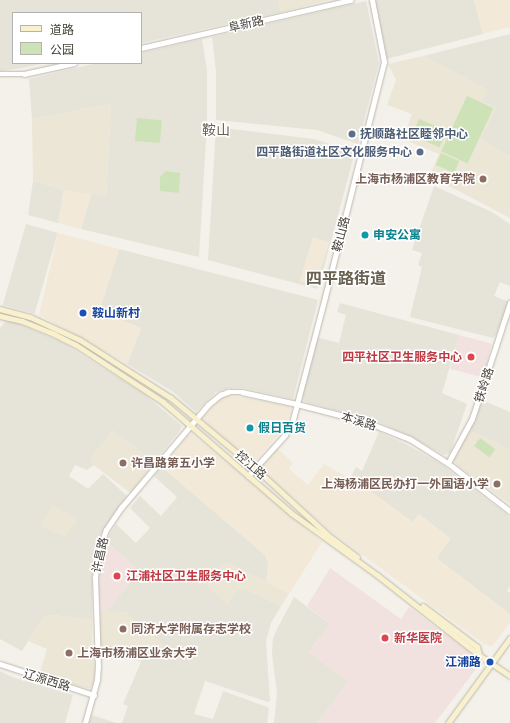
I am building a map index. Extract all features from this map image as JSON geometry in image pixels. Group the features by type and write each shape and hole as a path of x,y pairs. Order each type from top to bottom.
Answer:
{"main road":[{"name":"控江路","path":"0,310 30,316 80,340 171,398 255,468 329,536 477,647 479,655"},
{"name":"控江路","path":"0,316 32,324 76,345 163,402 291,513 378,575 479,655 510,676"},
{"path":"448,723 491,662 510,638"}],"street":[{"name":"阜新路","path":"142,48 351,0"},
{"name":"鞍山路","path":"248,476 285,434 292,423 297,404 374,107 384,62 372,0"},
{"path":"0,74 24,74 69,64"},
{"name":"铁岭路","path":"448,463 472,419 510,302"},
{"name":"本溪路","path":"196,418 214,399 228,392 242,392 367,422 410,439 448,463 510,511"},
{"name":"许昌路","path":"85,723 94,695 98,667 95,578 102,541 106,530 121,508 196,418"},
{"name":"辽源西路","path":"0,664 94,695"}],"shaded area":[{"path":"0,0 278,0 281,12 142,43 142,12 12,12 12,64 41,64 0,71"},
{"path":"278,0 329,0 281,12"},
{"path":"375,0 474,0 483,34 386,59"},
{"path":"474,0 510,0 510,27 483,34"},
{"path":"366,1 379,63 358,144 317,130 216,120 216,71 212,37"},
{"path":"510,34 510,156 480,139 496,108 482,101 488,90 423,56"},
{"path":"202,39 207,70 207,123 199,257 81,229 91,194 106,197 111,104 32,119 29,79 93,64 142,64 142,53"},
{"path":"423,56 488,90 483,101 496,108 481,139 510,156 510,218 453,188 429,178 439,154 403,139 412,114 387,105 396,80 388,64"},
{"path":"111,104 106,197 64,190 33,181 32,119"},
{"path":"216,127 314,139 355,152 318,289 208,260"},
{"path":"33,181 64,190 58,223 28,215"},
{"path":"434,186 492,212 510,224 510,286 500,282 494,296 509,302 496,335 493,338 410,317 422,267 418,265 422,253 412,250"},
{"path":"64,190 91,194 81,229 58,223"},
{"path":"26,224 58,233 35,314 3,305"},
{"path":"58,233 119,249 99,312 141,328 127,364 39,315"},
{"path":"313,237 329,242 316,286 300,281"},
{"path":"119,249 318,300 293,399 244,388 228,388 216,392 196,412 172,391 127,364 141,328 99,312"},
{"path":"340,303 459,335 442,393 467,404 450,453 444,455 412,437 379,422 303,400 302,393 316,337 339,343 346,315 337,312"},
{"path":"7,320 63,343 143,393 182,426 154,462 112,430 90,460 94,465 87,470 75,465 69,476 88,489 103,474 127,496 97,540 92,577 92,620 54,615 44,616 22,651 0,639 0,328"},
{"name":"四平社区卫生服务中心","path":"459,335 492,344 483,378 450,369"},
{"path":"228,396 236,396 291,407 288,421 282,430 253,464 202,419 217,401"},
{"path":"482,400 510,412 510,451 501,445 470,431"},
{"name":"‌上海杨浦区民办打一外国语小学","path":"466,429 501,445 510,451 510,504 457,465 454,460"},
{"name":"许昌路第五小学","path":"112,430 154,462 131,493 89,461"},
{"path":"379,432 406,444 441,464 510,517 510,586 507,591 510,593 510,614 436,558 450,538 419,514 413,522 350,479 356,467 362,471"},
{"path":"192,434 322,542 289,594 266,582 269,566 264,554 162,467 188,435"},
{"path":"277,448 293,463 289,469 308,485 324,464 368,489 413,522 419,514 451,539 437,558 510,614 510,622 494,644 490,646 484,644 334,534 262,471 262,465"},
{"path":"162,467 264,554 269,562 266,582 226,562 205,583 228,604 234,592 243,588 281,606 271,623 266,641 270,701 268,702 205,681 194,714 213,719 223,691 267,707 269,709 267,723 122,723 128,706 123,704 147,648 127,613 107,611 139,571 106,541 116,524 136,543 150,528 130,508 140,496 161,516 177,497 154,476"},
{"path":"53,505 78,520 65,537 40,526"},
{"name":"江浦社区卫生服务中心","path":"106,541 139,571 107,611 100,610 98,582 101,555"},
{"path":"226,562 289,594 281,606 243,588 234,592 228,604 205,583"},
{"name":"新华医院","path":"330,568 401,619 409,607 482,661 435,723 317,723 349,682 309,652 330,624 307,606"},
{"path":"294,597 330,624 309,652 349,682 317,723 274,723 277,693 272,654 273,638"},
{"name":"同济大学附属存志学校","path":"100,610 127,613 165,646 162,655 147,648 141,662 100,645"},
{"name":"上海市杨浦区业余大学","path":"54,615 92,620 92,648 95,672 93,684 90,689 39,675 47,649 28,641 44,616"},
{"path":"0,671 12,677 73,695 65,723 0,723"},
{"path":"92,715 116,723 89,723"}],"green space":[{"path":"467,96 493,108 468,164 441,151"},
{"path":"137,118 162,120 160,143 135,141"},
{"path":"419,119 447,131 440,147 412,136"},
{"path":"441,153 459,161 454,173 436,165"},
{"path":"166,171 180,173 179,193 160,191 160,177"},
{"path":"480,438 495,449 489,457 474,446"}],"place":[{"name":"抚顺路社区睦邻中心","path":"352,134"},
{"name":"四平路街道社区文化服务中心","path":"420,152"},
{"name":"上海市杨浦区教育学院","path":"483,179"},
{"name":"申安公寓","path":"365,235"},
{"name":"鞍山新村","path":"83,313"},
{"name":"四平社区卫生服务中心","path":"471,357"},
{"name":"假日百货","path":"250,428"},
{"name":"许昌路第五小学","path":"123,463"},
{"name":"‌上海杨浦区民办打一外国语小学","path":"497,484"},
{"name":"江浦社区卫生服务中心","path":"117,576"},
{"name":"同济大学附属存志学校","path":"123,629"},
{"name":"新华医院","path":"385,638"},
{"name":"上海市杨浦区业余大学","path":"69,653"},
{"name":"江浦路","path":"490,662"}],"district":[{"name":"鞍山","path":"216,130"},
{"name":"四平路街道","path":"346,278"}]}
